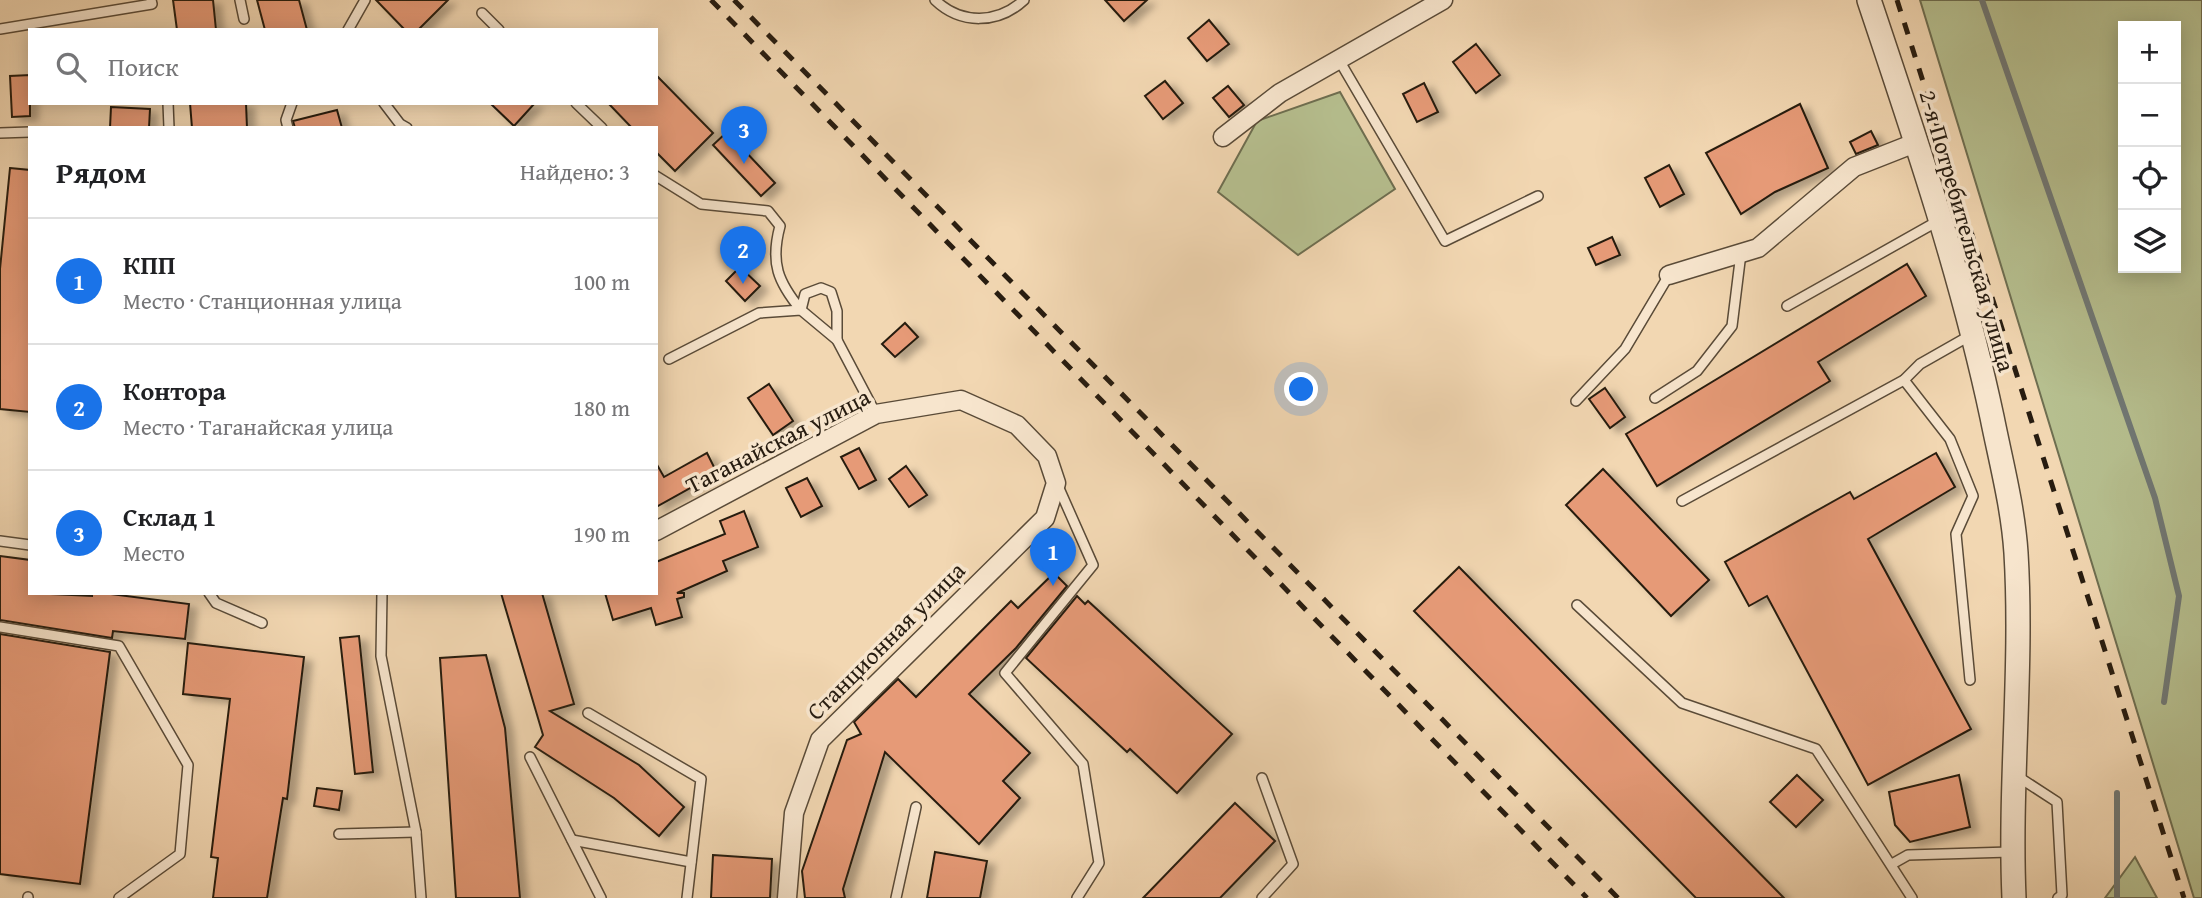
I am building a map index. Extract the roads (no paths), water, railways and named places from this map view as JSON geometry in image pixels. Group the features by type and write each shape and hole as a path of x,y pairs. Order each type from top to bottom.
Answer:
{"street":[{"path":"1223,137 1280,93 1443,0"},
{"name":"2-я Потребительская улица","path":"1870,0 1974,334 2010,504 2016,552 2019,685 2013,774 2014,898"},
{"path":"1669,275 1758,248 1854,167 1915,143"},
{"name":"Таганайская улица","path":"658,530 876,414 961,400 1017,425 1047,456 1056,483"},
{"name":"Станционная улица","path":"787,898 794,813 820,740 1045,518 1056,483"}],"lane":[{"path":"0,29 152,4 151,0"},
{"path":"240,0 244,19"},
{"path":"349,28 365,0"},
{"path":"935,0 942,7 977,21 1011,12 1024,0"},
{"path":"482,13 497,28"},
{"path":"1339,60 1445,241 1538,196"},
{"path":"168,105 169,126"},
{"path":"288,126 286,120 291,105"},
{"path":"386,105 404,126"},
{"path":"578,105 599,126"},
{"path":"0,133 28,132"},
{"path":"658,177 701,204 768,211 780,226 775,244 780,285 802,310 838,340 876,414"},
{"path":"1787,306 1939,220"},
{"path":"1655,398 1697,371 1732,326 1741,253"},
{"path":"1576,401 1625,349 1669,275"},
{"path":"802,310 805,294 821,288 831,292 837,311 838,340"},
{"path":"669,359 759,313 802,310"},
{"path":"1682,501 1904,380 1920,364 1974,334"},
{"path":"1904,380 1950,439 1973,496 1956,534 1969,680"},
{"path":"1056,483 1093,565 1004,673 1083,764 1099,863 1077,898"},
{"path":"0,541 28,545"},
{"path":"210,595 216,603 262,623"},
{"path":"382,595 381,656 416,832 421,898"},
{"path":"1577,605 1682,703 1816,749 1912,898"},
{"path":"0,627 119,646 188,765 180,855 119,898"},
{"path":"589,713 701,779 687,898"},
{"path":"530,757 601,898"},
{"path":"2013,774 2057,802 2062,895 2058,898"},
{"path":"1262,778 1293,864 1262,898"},
{"path":"896,898 916,807"},
{"path":"338,834 416,832"},
{"path":"572,840 691,862"},
{"path":"1892,864 1908,855 2012,852"}],"waterway":[{"path":"1982,0 2155,498 2179,596 2164,702"},
{"path":"2117,793 2117,898"}],"railway":[{"path":"711,0 1587,898"},
{"path":"734,0 1618,898"},
{"path":"1897,0 2184,898"}],"place":[{"name":"Склад 1","path":"744,164"},
{"name":"Контора","path":"743,284"},
{"name":"КПП","path":"1053,586"}]}
